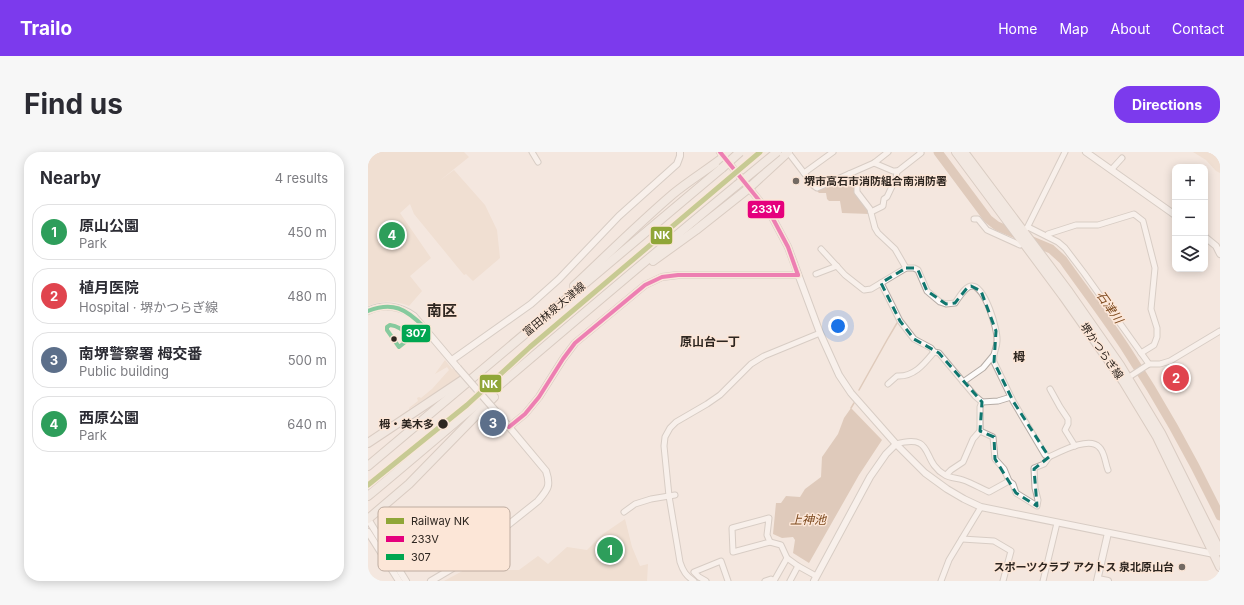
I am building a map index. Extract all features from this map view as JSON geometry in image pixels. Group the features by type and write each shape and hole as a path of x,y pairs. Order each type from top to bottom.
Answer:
{"main road":[{"name":"富田林泉大津線","path":"368,466 740,152"},
{"name":"富田林泉大津線","path":"368,496 605,295 777,152"},
{"path":"605,295 696,230 749,188 788,152"},
{"name":"堺かつらぎ線","path":"956,152 1009,223 1035,248 1073,298 1128,378 1157,437 1218,552 1220,567"},
{"name":"堺かつらぎ線","path":"964,152 1103,351 1128,378"},
{"path":"544,318 625,236 724,154"},
{"path":"368,443 406,416 456,385 484,363 509,348"},
{"path":"382,507 409,484 484,407 511,376"},
{"path":"368,519 378,510"}],"street":[{"path":"532,152 538,162"},
{"path":"452,360 531,304 558,279 619,216 677,164 680,152"},
{"path":"788,152 817,188 874,163 888,152"},
{"path":"804,173 833,152"},
{"path":"874,163 893,171 897,171 921,153 920,152"},
{"path":"1023,236 1065,152"},
{"path":"1086,152 1172,213"},
{"path":"724,154 771,215 788,247 820,333 842,380 851,394 896,444 925,473 939,484 981,507 1108,533 1218,552"},
{"path":"1111,170 1122,158"},
{"path":"871,212 883,206 884,199 896,178 897,171"},
{"path":"849,174 857,185 858,192 870,209 875,228 878,233 895,249 906,268"},
{"path":"1047,236 1048,234 1076,225 1098,225 1134,214 1143,221 1155,268 1151,309 1157,328 1157,337 1154,345 1141,353"},
{"path":"974,219 978,220 987,230 1023,236 1047,236 1065,248 1141,353 1147,365"},
{"path":"1208,239 1218,245 1220,254"},
{"path":"820,249 846,276 864,290 871,290 906,268 914,268 918,270 927,291 940,302 955,304 967,288 972,286 981,291 989,306 996,331 997,341 990,362 963,382"},
{"path":"816,274 837,266"},
{"path":"509,427 525,414 539,397 575,343 645,285 662,277 678,275 798,275"},
{"path":"880,283 900,322 914,339 931,348 934,352 939,353 975,396 982,402 998,401 1011,397"},
{"path":"368,311 385,306 407,311 414,316 546,471 548,488 538,501 510,523"},
{"path":"1128,378 1147,365 1160,364 1170,361 1220,331"},
{"path":"694,581 683,570 680,562 669,496 664,446 665,437 670,428 676,422 720,395 751,364 764,356 820,333"},
{"path":"888,384 897,376 905,376 921,367 934,352"},
{"path":"993,356 994,362 1011,397 1045,455 1049,457"},
{"path":"1050,389 1068,419 1068,424 1065,430 1075,446"},
{"path":"946,475 963,462 973,439 980,431 980,407 982,402"},
{"path":"980,431 993,437 996,459 1004,468 1016,493 1037,506 1038,500 1035,488 1034,468 1044,464 1049,457 1075,446 1092,443 1100,447 1108,470"},
{"path":"770,542 767,535 769,518 732,528 733,552 770,542 781,545 787,558 815,579 870,477 886,454 896,444 912,440 919,442 936,468 946,475 964,480 989,492 1009,481"},
{"path":"624,512 635,504 651,498 675,495"},
{"path":"941,581 949,560 981,507"},
{"path":"368,519 378,535"},
{"path":"1043,581 1057,523"},
{"path":"368,532 378,548"},
{"path":"1108,533 1098,580 1108,581"},
{"path":"962,539 994,542 1011,551 1003,581"},
{"path":"765,581 770,579 774,581 787,558"},
{"path":"706,581 694,572 721,561 728,581"},
{"path":"790,581 798,566"},
{"path":"393,571 399,581"},
{"path":"400,571 406,581"},
{"path":"431,581 448,571"}],"highlighted area":[{"path":"906,268 914,268 918,270 927,291 946,304 955,303 967,288 971,286 981,291 996,331 994,362 1013,401 1049,457 1034,469 1037,506 1016,493 995,459 994,437 980,431 982,402 939,353 914,339 900,321 881,283"}],"shaded area":[{"path":"368,152 464,152 469,157 438,182 454,170 485,205 497,230 500,258 473,281 466,274 464,275 414,214 410,204 400,213 431,258 410,276 422,291 409,306 388,302 368,306"},
{"path":"1193,152 1220,152 1220,173 1216,171 1206,160"},
{"path":"445,360 452,369 454,368 460,377 409,409 418,401 417,398 421,398 432,389 449,370 447,367 435,374"},
{"path":"625,519 632,547 640,566 648,564 647,581 444,581 463,571 519,570 538,556 548,564 567,547 587,550 603,534"}],"water":[{"path":"850,178 869,211 869,214 842,213 840,201 829,201 826,193 819,193 817,191"},
{"name":"上神池","path":"851,408 882,440 859,475 809,563 793,553 795,540 793,537 782,538 773,534 776,503 781,503 786,496 800,497 805,489 821,477 822,457 838,434 844,418"}],"waterway":[{"name":"石津川","path":"938,152 988,219 997,226 1051,249 1063,260 1141,372 1188,453 1220,516"},
{"path":"859,390 897,323"},
{"path":"851,408 854,403"}],"rail line":[{"name":"NK","path":"368,485 467,405 530,347 760,152"}],"transit line":[{"name":"233V","path":"720,152 771,215 788,247 798,275"},
{"name":"233V","path":"509,427 525,414 539,397 575,343 645,285 662,277 678,275 798,275"},
{"name":"307","path":"368,311 385,307 399,308 405,311 424,327 399,347 387,330 387,327 390,325 396,326 411,337"}],"place":[{"name":"堺市高石市消防組合南消防署","path":"796,181"},
{"name":"西原公園","path":"392,235"},
{"name":"植月医院","path":"1176,378"},
{"name":"南堺警察署 栂交番","path":"493,423"},
{"name":"栂・美木多","path":"443,424"},
{"name":"原山公園","path":"610,550"},
{"name":"スポーツクラブ アクトス 泉北原山台","path":"1182,567"}],"district":[{"name":"南区","path":"442,310"},
{"name":"原山台一丁","path":"710,341"},
{"name":"栂","path":"1019,356"}]}
